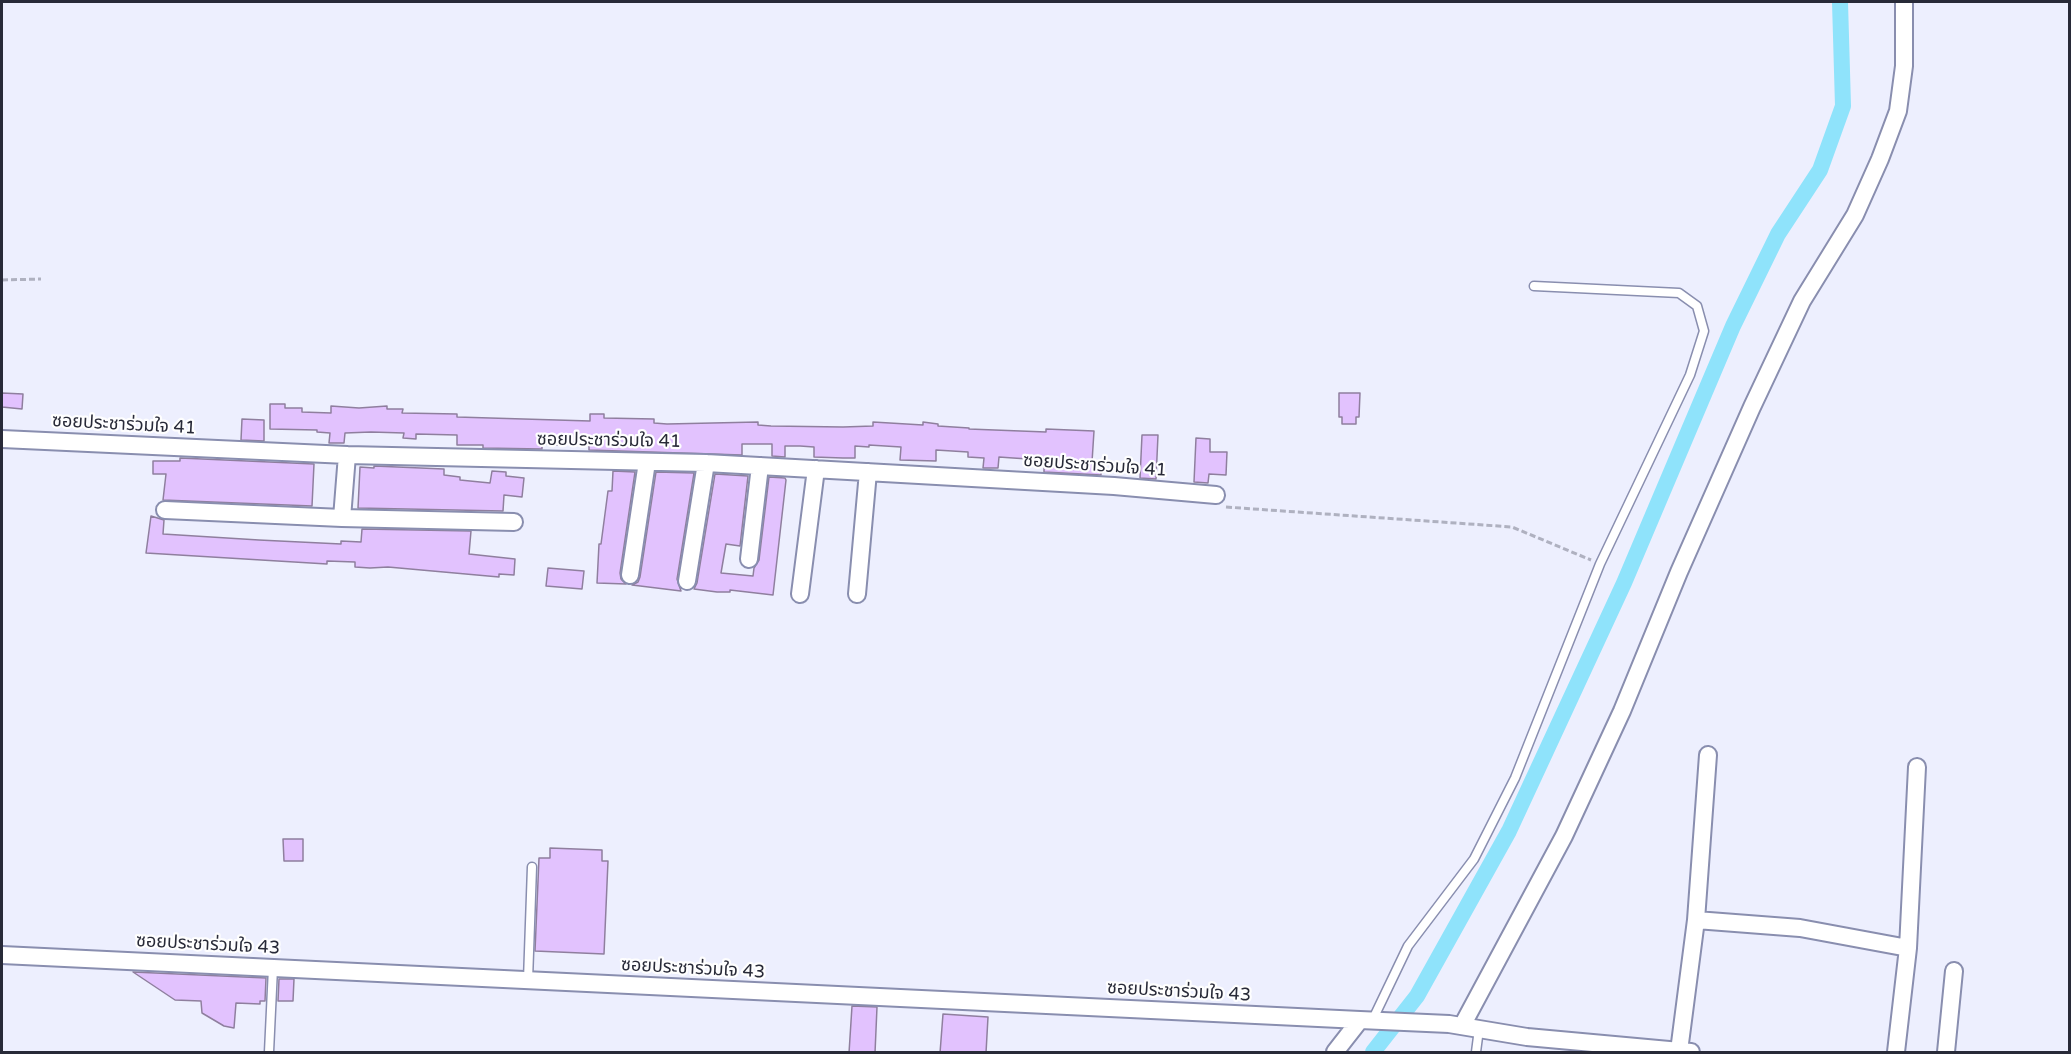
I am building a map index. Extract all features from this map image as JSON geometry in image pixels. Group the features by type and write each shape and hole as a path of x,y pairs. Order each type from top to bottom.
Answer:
{"street":[{"path":"1455,1025 1563,836 1622,711 1679,572 1752,407 1803,301 1855,215 1880,159 1898,111 1904,66 1904,2"},
{"name":"ซอยประชาร่วมใจ 41","path":"2,439 346,455 706,463 1114,486 1221,501"},
{"path":"342,518 346,455"},
{"path":"630,575 646,462"},
{"path":"687,581 706,463"},
{"path":"749,559 760,466"},
{"path":"800,594 816,469"},
{"path":"857,594 868,472"},
{"path":"165,510 342,518 514,522"},
{"path":"1685,1052 1708,755"},
{"path":"1896,1053 1908,948 1917,768"},
{"path":"1696,920 1800,928 1908,948"},
{"name":"ซอยประชาร่วมใจ 43","path":"2,955 1372,1020 1455,1025 1527,1037 1685,1052"},
{"path":"1946,1053 1954,971"},
{"path":"1335,1053 1372,1020"}],"lane":[{"path":"1372,1020 1408,946 1474,859 1515,778 1600,564 1690,375 1704,331 1697,306 1679,293 1534,286"},
{"path":"528,980 532,867"},
{"path":"269,1053 273,968"},
{"path":"1476,1053 1479,1029"}],"path":[{"path":"2,280 40,279"},
{"path":"1221,501 1512,527 1600,564"}],"building":[{"path":"2,393 23,394 22,409 2,407"},
{"path":"1339,393 1360,393 1359,417 1356,417 1356,424 1342,424 1342,417 1339,417"},
{"path":"270,404 285,404 285,408 302,408 302,412 331,413 331,406 359,408 387,406 387,409 403,409 402,413 457,414 457,417 590,421 590,414 604,414 604,418 654,419 654,423 667,424 758,422 758,425 771,426 843,427 873,426 873,422 923,425 923,422 969,429 1094,431 1092,462 1101,462 1101,475 1044,472 1044,460 999,457 998,468 983,468 984,458 968,457 968,452 936,450 936,461 900,460 901,447 869,445 869,447 855,446 855,458 843,458 814,457 814,447 800,446 785,446 785,457 772,456 772,444 742,444 742,455 589,450 589,442 542,444 542,449 483,448 483,445 457,445 457,435 416,434 416,439 403,438 404,433 371,432 345,433 344,443 329,443 330,433 317,432 317,430 270,429"},
{"path":"242,419 264,420 264,441 241,440"},
{"path":"1142,435 1158,435 1156,479 1140,478"},
{"path":"1196,438 1210,439 1210,452 1227,452 1226,475 1209,474 1208,483 1194,482"},
{"path":"180,458 314,464 312,506 163,500 166,474 153,474 153,461 180,461"},
{"path":"374,466 444,469 444,475 460,477 460,480 490,483 492,471 506,472 506,476 524,478 522,497 504,495 503,511 358,508 360,467 374,468"},
{"path":"613,471 635,472 620,573 621,579 626,584 597,583 599,544 601,544 608,491 612,491"},
{"path":"656,472 694,473 677,579 681,591 632,585 638,582 640,577"},
{"path":"715,474 748,476 740,546 726,544 721,573 753,576 754,568 759,560 769,477 786,480 773,595 694,589 697,583"},
{"path":"151,516 164,520 163,534 341,544 341,541 361,542 362,529 471,531 469,554 515,559 514,575 499,574 499,577 388,567 355,567 355,562 327,561 327,564 146,553"},
{"path":"548,568 584,571 582,589 546,586"},
{"path":"283,839 303,839 303,861 284,861"},
{"path":"550,848 602,850 602,861 608,861 604,954 535,951 539,858 550,858"},
{"path":"133,972 266,978 265,1001 260,1001 260,1004 236,1003 234,1028 224,1026 202,1013 201,1001 175,1000"},
{"path":"279,979 294,979 293,1001 278,1001"},
{"path":"852,1006 877,1007 875,1053 849,1053"},
{"path":"943,1014 988,1017 986,1053 940,1053"}],"waterway":[{"path":"1373,1052 1417,996 1509,831 1624,583 1733,326 1778,234 1820,170 1843,106 1840,2"}]}
